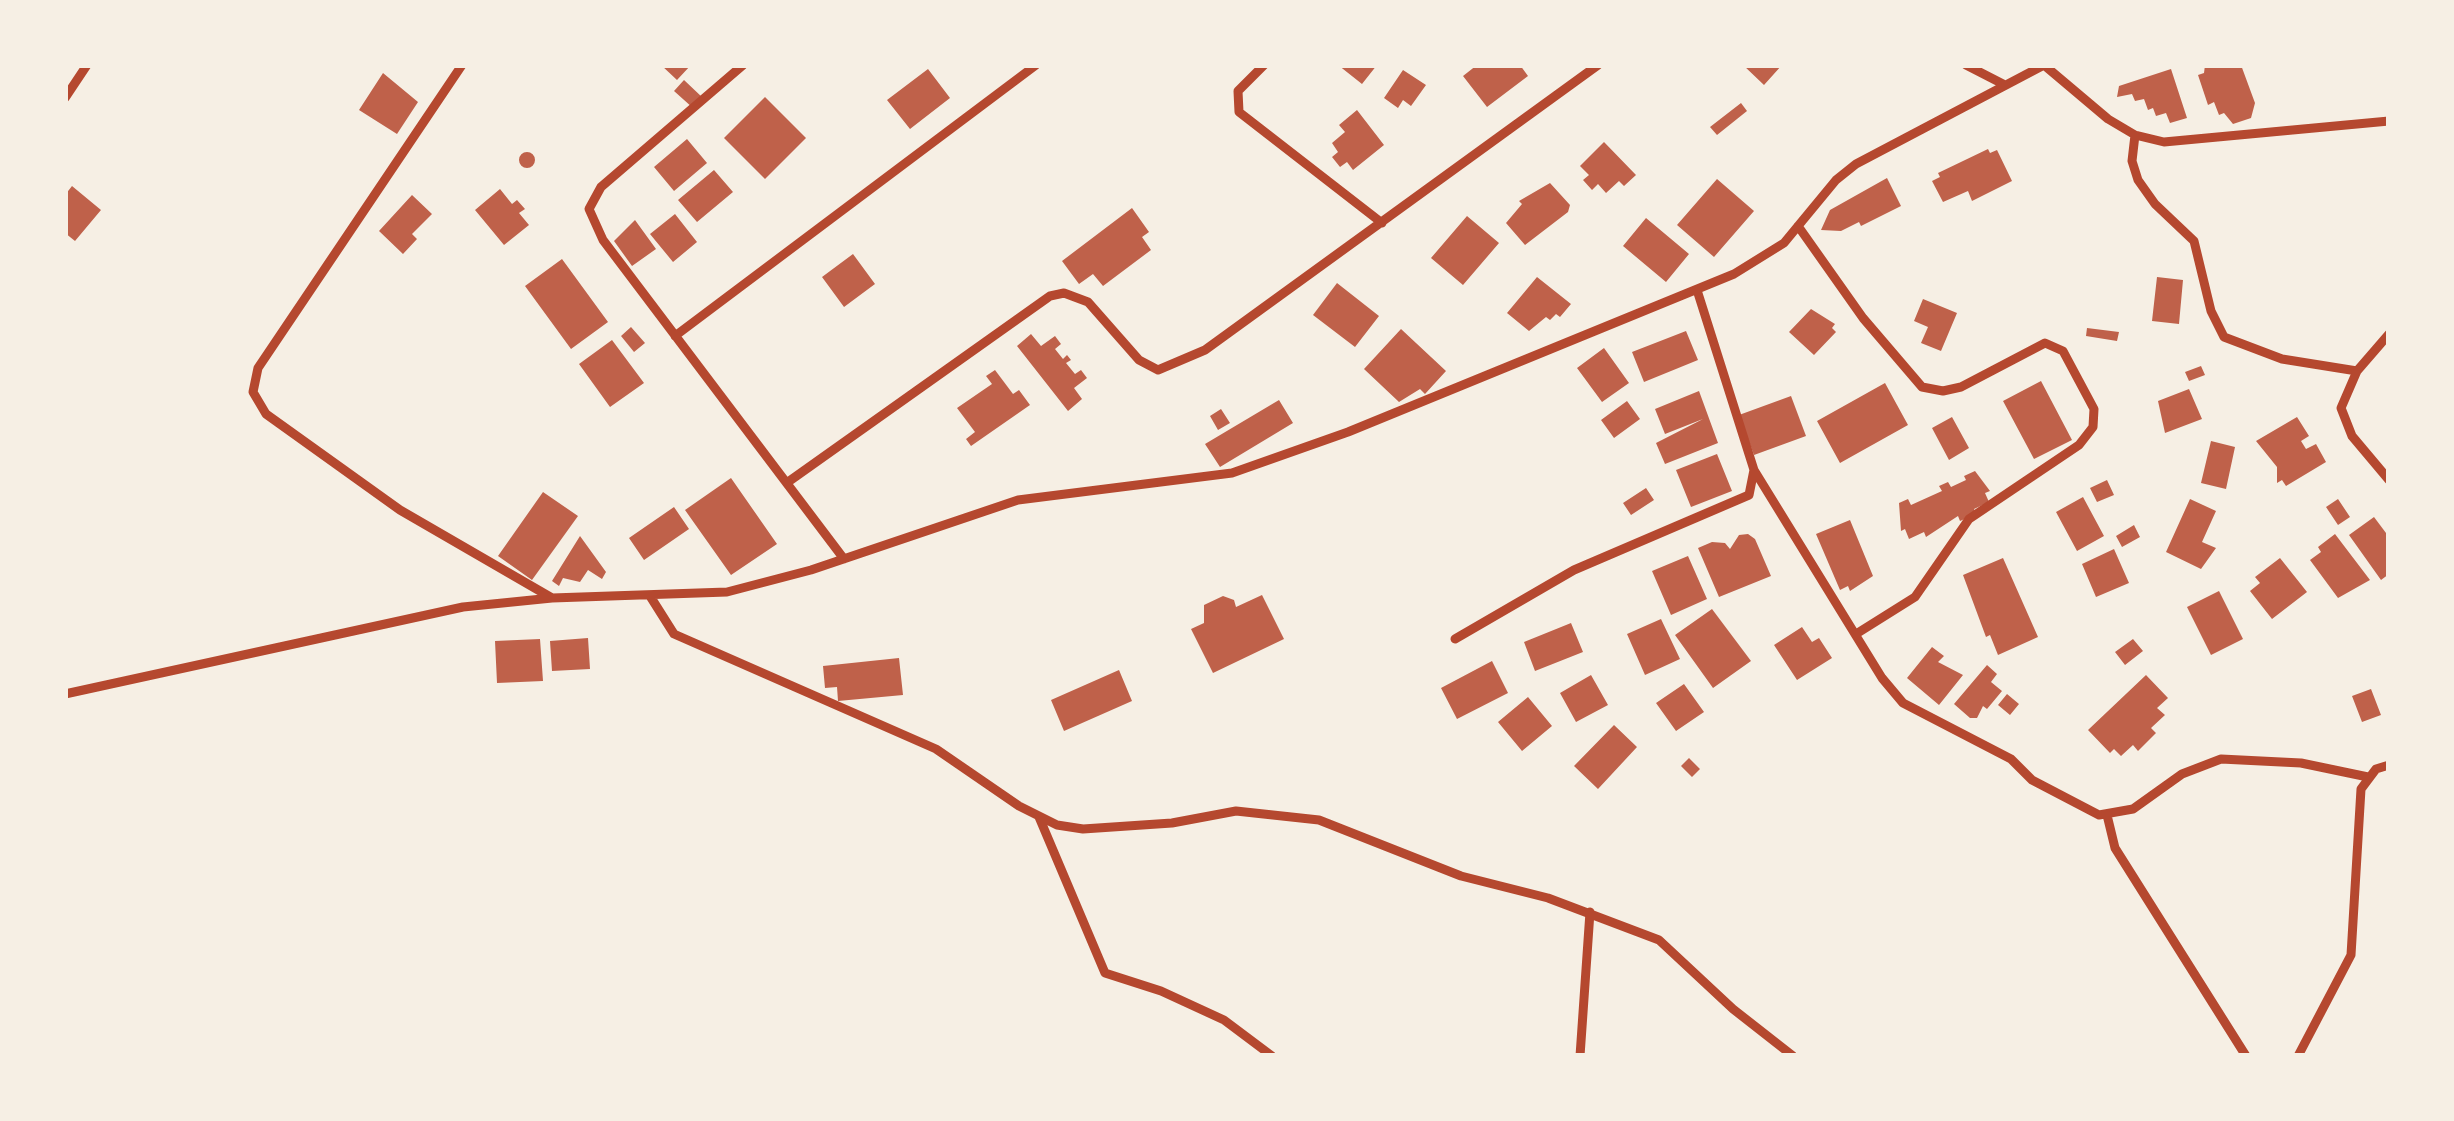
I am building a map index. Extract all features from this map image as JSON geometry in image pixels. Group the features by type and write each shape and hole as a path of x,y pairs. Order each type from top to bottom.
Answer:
{"street":[{"path":"65,98 87,65"},
{"path":"462,65 258,368 253,392 266,414 400,510 552,598"},
{"path":"743,65 590,198 588,209 603,240 844,558"},
{"path":"675,336 1036,65"},
{"path":"1264,65 1238,91 1235,102 1240,112 1382,223"},
{"path":"788,482 1050,296 1064,293 1088,302 1138,360 1165,369 1205,350 1598,65"},
{"path":"1966,65 2003,84"},
{"path":"65,694 463,607 552,598 727,592 1018,500 1232,473 1348,432 1697,290 1764,258 1856,164 2044,65 2108,119 2135,135 2164,142 2389,121"},
{"path":"2135,135 2132,161 2138,180 2155,204 2194,241 2211,311 2224,337 2282,359 2357,370"},
{"path":"1798,226 1864,318 1922,387 1943,391 1961,387 2045,343 2063,352 2094,409 2093,427 2079,445 1969,518 1915,597 1856,634"},
{"path":"1697,290 1754,470 1903,702 2011,759 2032,780 2085,812 2107,816 2133,809 2182,774 2220,759 2301,763 2368,777 2389,766"},
{"path":"2389,334 2357,370 2344,392 2344,421 2389,480"},
{"path":"1454,638 1574,570 1749,496 1754,470"},
{"path":"650,596 674,634 936,749 1040,818 1084,828 1172,823 1236,811 1285,813 1369,837 1461,876 1590,912 1659,940 1734,1009 1793,1056"},
{"path":"2298,1056 2351,955 2358,886 2358,806 2368,777"},
{"path":"2107,816 2115,848 2246,1056"},
{"path":"1040,818 1105,973 1162,991 1224,1020 1272,1056"},
{"path":"1580,1056 1590,912"}],"building":[{"path":"661,65 691,65 677,80"},
{"path":"1338,65 1377,65 1362,84"},
{"path":"1477,65 1520,65 1528,76 1487,107 1463,76"},
{"path":"1743,65 1782,65 1764,85"},
{"path":"2205,65 2241,65 2255,103 2251,118 2233,124 2224,113 2219,115 2214,102 2208,105 2198,75 2204,73"},
{"path":"928,69 950,98 910,129 887,100"},
{"path":"2171,69 2187,118 2170,123 2166,113 2156,116 2153,108 2148,110 2144,99 2135,101 2132,94 2117,97 2119,86"},
{"path":"1403,70 1426,85 1411,106 1403,100 1398,108 1384,98"},
{"path":"383,73 418,102 397,134 359,110"},
{"path":"684,80 703,98 693,108 674,91"},
{"path":"765,97 806,138 765,179 724,138"},
{"path":"1741,103 1747,111 1717,135 1710,127"},
{"path":"1357,110 1384,145 1353,170 1347,162 1340,167 1332,157 1338,152 1332,143 1345,132 1339,125"},
{"path":"687,139 707,163 674,191 654,167"},
{"path":"1604,142 1636,175 1624,186 1619,181 1606,193 1598,184 1592,190 1583,180 1589,175 1580,166"},
{"path":"1988,149 1990,153 1997,150 2012,181 1972,201 1968,191 1943,202 1932,181 1940,177 1938,173"},
{"path":"527,152 535,160 527,168 519,160"},
{"path":"714,170 733,192 697,222 678,200"},
{"path":"1887,178 1901,206 1861,226 1859,222 1841,231 1821,230 1830,210"},
{"path":"1717,179 1754,211 1714,257 1677,225"},
{"path":"1550,183 1570,205 1568,212 1525,245 1506,223 1522,204 1519,201"},
{"path":"72,186 101,210 75,241 65,233 65,195"},
{"path":"500,189 512,204 517,200 525,209 519,213 529,225 504,245 475,210"},
{"path":"412,195 432,214 412,234 417,239 403,254 379,231"},
{"path":"1132,208 1149,232 1142,237 1151,250 1103,286 1093,274 1079,284 1062,261"},
{"path":"675,214 697,242 673,262 650,234"},
{"path":"1467,216 1499,243 1463,285 1431,258"},
{"path":"1646,218 1689,254 1666,282 1623,246"},
{"path":"635,220 656,249 632,266 614,241"},
{"path":"853,254 875,284 844,307 822,277"},
{"path":"562,259 608,322 571,349 525,286"},
{"path":"1537,277 1571,304 1560,317 1546,317 1529,331 1507,313"},
{"path":"2157,277 2183,280 2179,324 2152,321"},
{"path":"1337,283 1379,316 1355,347 1313,315"},
{"path":"1923,299 1957,313 1941,351 1921,343 1928,327 1914,321"},
{"path":"1811,309 1835,324 1832,328 1836,332 1814,355 1789,332"},
{"path":"631,327 645,343 634,352 621,336"},
{"path":"2087,328 2119,332 2117,341 2086,336"},
{"path":"1401,329 1446,371 1425,394 1420,389 1399,402 1364,369"},
{"path":"1686,331 1698,360 1644,382 1632,352"},
{"path":"1031,334 1041,346 1055,336 1061,344 1055,349 1063,359 1067,355 1071,360 1066,363 1075,374 1081,370 1087,378 1074,388 1082,399 1068,411 1017,346"},
{"path":"612,340 644,383 610,407 579,364"},
{"path":"1604,348 1629,383 1602,402 1577,368"},
{"path":"2201,366 2205,375 2189,381 2185,372"},
{"path":"995,370 1013,394 1019,390 1030,405 971,446 966,439 975,432 957,408 992,384 986,376"},
{"path":"2041,381 2072,440 2034,459 2003,401"},
{"path":"1885,383 1908,425 1840,463 1817,421"},
{"path":"2189,389 2202,419 2165,433 2158,401"},
{"path":"1699,391 1718,443 1665,464 1656,443 1703,419 1665,434 1655,409"},
{"path":"1791,396 1806,436 1754,455 1739,415"},
{"path":"1279,400 1293,423 1220,467 1205,444"},
{"path":"1627,401 1640,419 1614,438 1601,420"},
{"path":"1221,409 1230,423 1218,430 1210,416"},
{"path":"1952,417 1969,448 1949,460 1932,428"},
{"path":"2297,417 2309,436 2301,441 2306,449 2316,444 2326,462 2286,486 2282,480 2277,483 2277,467 2256,441"},
{"path":"2211,441 2235,447 2226,489 2201,483"},
{"path":"1717,454 1732,491 1691,507 1676,470"},
{"path":"1975,471 1990,491 1985,493 1989,502 1974,509 1976,514 1960,521 1958,516 1926,537 1924,532 1909,539 1905,529 1901,531 1899,503 1908,499 1911,505 1942,491 1939,486 1948,482 1951,487 1966,480 1964,476"},
{"path":"731,478 777,544 731,575 685,510"},
{"path":"2107,480 2114,495 2097,502 2090,488"},
{"path":"1646,488 1654,500 1631,515 1623,503"},
{"path":"543,492 578,516 532,580 498,556"},
{"path":"2083,497 2104,536 2077,551 2056,512"},
{"path":"2190,499 2216,511 2202,542 2216,548 2201,569 2166,552"},
{"path":"2338,499 2350,517 2338,525 2326,507"},
{"path":"674,507 689,529 644,560 629,538"},
{"path":"2374,517 2389,537 2389,574 2381,580 2349,535"},
{"path":"1850,520 1873,576 1850,591 1848,586 1840,590 1816,534"},
{"path":"2134,525 2140,537 2122,547 2116,536"},
{"path":"1748,534 1755,539 1771,576 1719,597 1698,548 1712,542 1725,543 1730,549 1739,535"},
{"path":"2335,534 2370,580 2338,598 2310,560 2321,552 2318,547"},
{"path":"580,536 606,572 602,579 588,570 580,582 563,578 559,586 552,581"},
{"path":"2114,549 2129,583 2096,597 2082,564"},
{"path":"1688,556 1707,599 1671,615 1652,571"},
{"path":"2003,558 2038,637 1998,655 1990,635 1986,637 1963,575"},
{"path":"2280,558 2307,592 2272,619 2250,591 2260,583 2255,577"},
{"path":"2219,591 2243,639 2211,655 2187,607"},
{"path":"1262,595 1284,639 1213,673 1191,629 1204,623 1204,605 1223,596 1234,600 1236,607"},
{"path":"1712,609 1751,661 1713,688 1675,635"},
{"path":"1661,619 1680,659 1645,675 1627,634"},
{"path":"1571,623 1583,652 1535,671 1524,642"},
{"path":"1802,627 1812,642 1819,638 1832,658 1797,680 1774,645"},
{"path":"588,638 590,669 552,671 550,641"},
{"path":"540,639 543,681 497,683 495,641"},
{"path":"2133,639 2143,651 2125,665 2115,652"},
{"path":"1932,647 1944,656 1938,662 1963,675 1939,705 1907,678"},
{"path":"899,658 903,695 838,701 837,687 825,688 823,666"},
{"path":"1492,661 1508,693 1457,719 1441,688"},
{"path":"1987,665 1997,674 1991,682 2002,691 1987,709 1983,706 1977,718 1970,718 1954,704"},
{"path":"1119,670 1132,701 1064,731 1051,700"},
{"path":"1591,675 1608,705 1576,722 1560,693"},
{"path":"2146,675 2168,698 2157,708 2165,715 2151,728 2156,733 2138,751 2133,745 2121,756 2114,749 2110,753 2088,730"},
{"path":"1684,684 1704,712 1676,731 1656,703"},
{"path":"2371,689 2381,715 2362,722 2352,696"},
{"path":"2007,694 2019,704 2010,715 1998,705"},
{"path":"1528,697 1552,726 1522,751 1498,722"},
{"path":"1614,725 1637,747 1598,789 1574,766"},
{"path":"1689,758 1700,769 1692,777 1681,766"}]}
